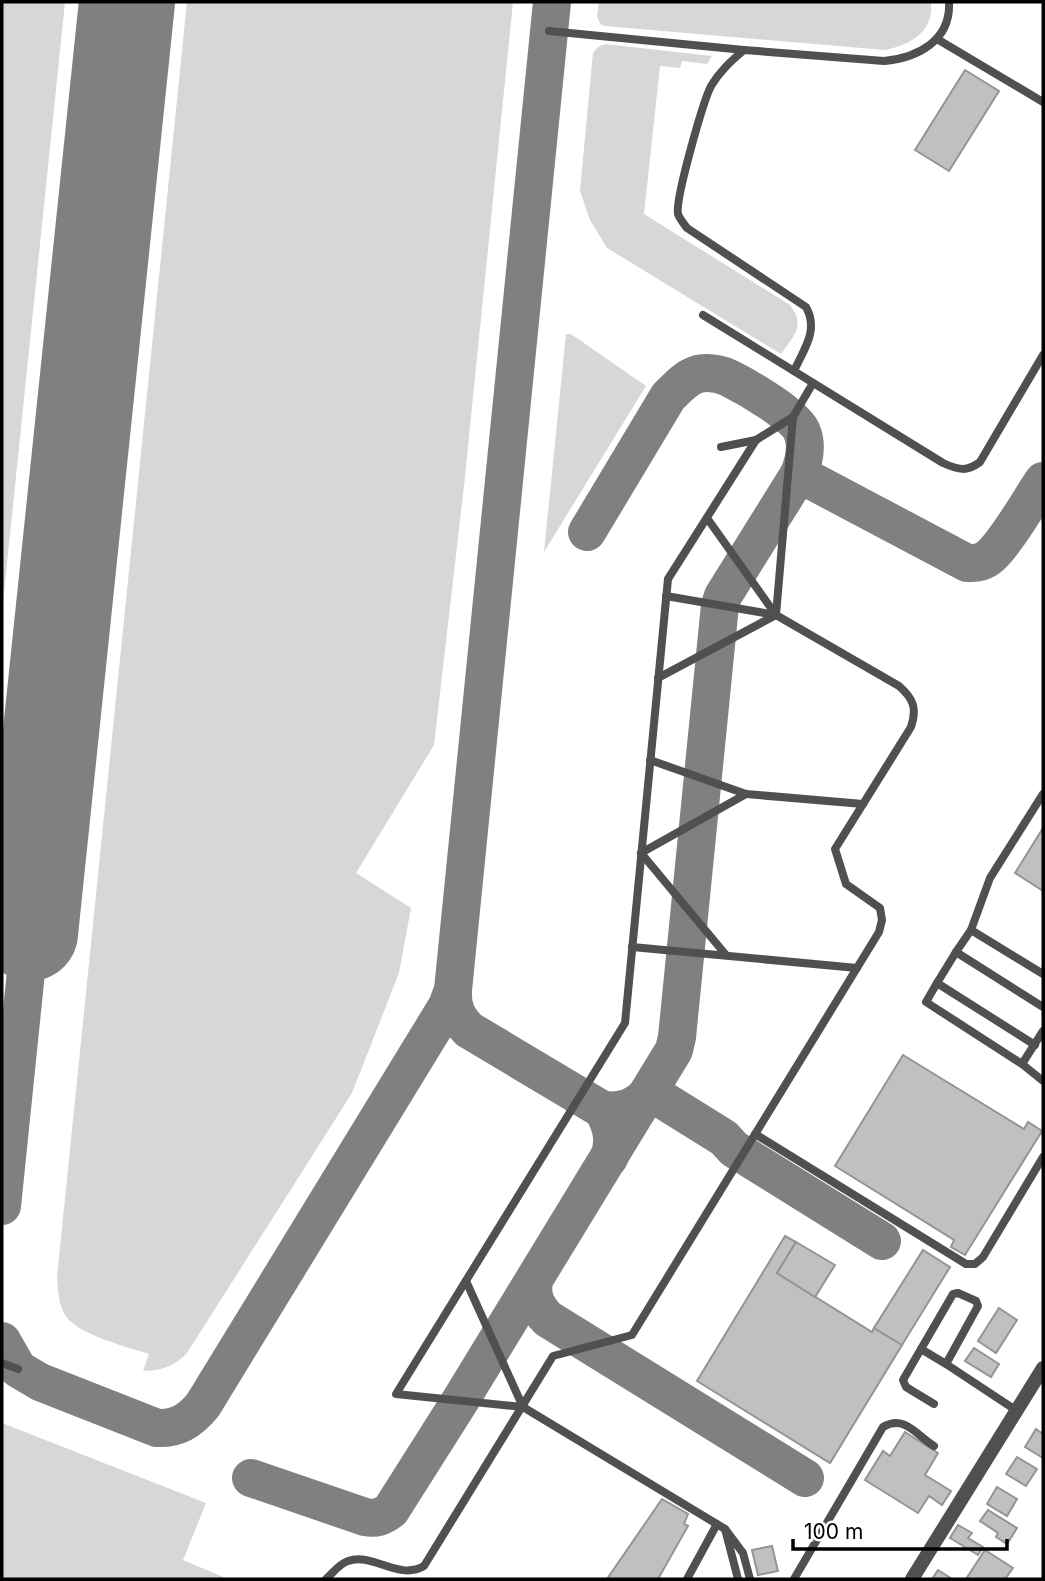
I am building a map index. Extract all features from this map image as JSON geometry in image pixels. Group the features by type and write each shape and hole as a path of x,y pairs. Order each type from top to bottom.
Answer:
{"street":[{"path":"912,1579 1017,1411 1039,1385 1043,1368"}],"lane":[{"path":"549,31 884,61 905,59 923,51 937,39 944,28 948,2"},
{"path":"937,39 1043,102"},
{"path":"744,50 725,66 711,87 701,114 678,214 687,228 806,307 811,316 811,333 794,371"},
{"path":"703,315 943,463 964,470 973,468 980,462 1043,355"},
{"path":"776,615 793,417 813,383"},
{"path":"721,447 756,440 793,417"},
{"path":"750,1579 743,1553 725,1529 523,1407 397,1394 621,1032 626,1014 667,579 756,440"},
{"path":"708,517 776,615"},
{"path":"326,1579 340,1565 352,1560 404,1574 418,1572 553,1356 632,1335 879,932 882,920 880,908 846,884 835,849 911,727 914,704 909,694 776,615 666,596"},
{"path":"658,678 776,615"},
{"path":"650,760 746,794 863,804"},
{"path":"641,853 746,794"},
{"path":"1043,794 990,878 971,930 926,1002 1022,1064 1043,1081"},
{"path":"641,853 726,956"},
{"path":"971,930 1043,974"},
{"path":"632,947 857,968"},
{"path":"957,952 1043,1007"},
{"path":"937,983 1035,1045"},
{"path":"1022,1064 1043,1031"},
{"path":"755,1134 966,1264 975,1265 983,1257 1043,1157"},
{"path":"466,1281 523,1407"},
{"path":"934,1404 906,1387 902,1380 953,1294 964,1295 976,1301 978,1306 946,1364"},
{"path":"922,1349 1017,1411"},
{"path":"2,1363 18,1368"},
{"path":"794,1579 883,1427 896,1422 906,1424 934,1446"},
{"path":"687,1579 717,1524"},
{"path":"725,1529 738,1579"}],"shaded area":[{"path":"2,2 65,2 2,612"},
{"path":"187,2 513,2 464,486 434,745 356,873 411,908 399,973 352,1093 187,1353 167,1367 143,1371 149,1354 103,1339 71,1322 61,1306 57,1277"},
{"path":"599,2 931,2 931,12 925,29 919,35 904,44 885,50 605,26 600,24 597,16"},
{"path":"605,44 712,56 707,64 682,61 680,68 660,66 644,214 790,305 798,325 794,336 781,354 607,248 590,220 580,191 593,53"},
{"path":"566,334 571,334 646,386 544,552"},
{"path":"2,1423 206,1503 183,1560 228,1579 2,1579"}],"building":[{"path":"965,70 999,91 949,171 915,150"},
{"path":"1043,828 1043,891 1015,873"},
{"path":"903,1055 1024,1129 1028,1122 1042,1131 965,1255 951,1247 954,1240 835,1166"},
{"path":"785,1236 796,1242 777,1273 872,1332 874,1328 902,1345 830,1463 697,1381"},
{"path":"796,1242 835,1265 815,1297 777,1273"},
{"path":"923,1250 950,1267 902,1345 874,1328"},
{"path":"999,1308 1017,1320 996,1353 978,1341"},
{"path":"974,1348 999,1364 991,1377 965,1361"},
{"path":"1036,1429 1043,1434 1043,1458 1025,1447"},
{"path":"905,1432 938,1453 925,1475 951,1491 942,1505 929,1496 918,1513 865,1480 883,1451 890,1456"},
{"path":"1017,1457 1037,1469 1026,1486 1006,1474"},
{"path":"997,1487 1017,1499 1007,1516 987,1504"},
{"path":"662,1499 688,1514 684,1524 688,1526 658,1579 607,1579"},
{"path":"988,1510 1017,1528 1007,1544 996,1537 998,1533 980,1521"},
{"path":"958,1525 972,1533 968,1538 983,1547 978,1555 950,1538"},
{"path":"772,1546 778,1571 758,1575 752,1550"},
{"path":"985,1550 1013,1568 1005,1579 966,1579"},
{"path":"938,1570 952,1579 932,1579"}],"taxiway":[{"path":"2,1341 18,1369 40,1382 157,1428 171,1427 188,1420 203,1405 447,1006 453,990 552,2"},
{"path":"251,1478 365,1517 379,1517 391,1510 674,1050 720,605 799,474 805,453 802,432 781,410 729,378 710,373 693,376 668,397 587,532"},
{"path":"799,474 967,563 983,561 995,552 1043,481"},
{"path":"2,1206 30,933"},
{"path":"453,990 456,1012 469,1030 603,1110"},
{"path":"609,1158 612,1134 603,1110 629,1107 650,1092 724,1138 734,1149 882,1241"},
{"path":"534,1281 536,1302 548,1319 805,1478"}],"runway":[{"path":"30,933 127,2"}]}
